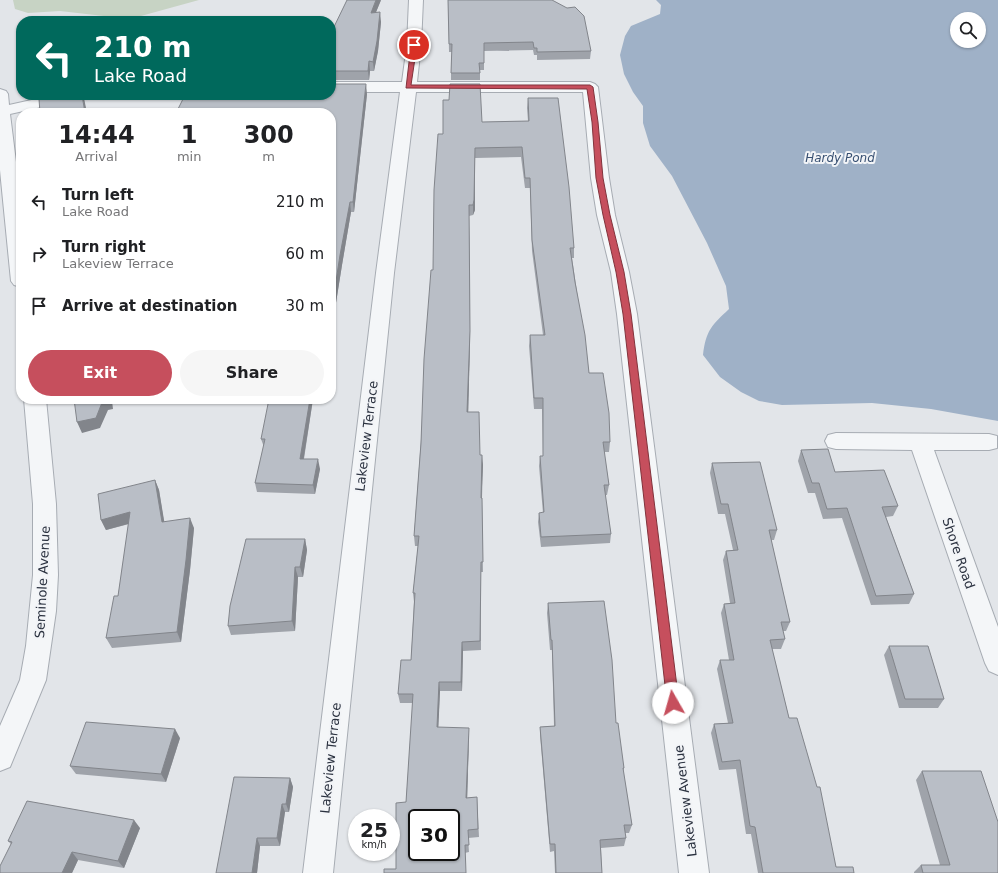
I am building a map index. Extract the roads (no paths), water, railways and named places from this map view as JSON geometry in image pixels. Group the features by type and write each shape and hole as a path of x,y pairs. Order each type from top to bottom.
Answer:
{"street":[{"name":"Lakeview Terrace","path":"318,873 368,415 414,45 416,0"},
{"path":"336,87 408,87"},
{"name":"Lakeview Avenue","path":"408,87 590,87 600,178 606,215 620,272 627,314 694,873"},
{"path":"16,236 1,103 29,100"},
{"name":"Seminole Avenue","path":"0,758 32,682 41,633 45,569 45,511 41,450 36,404"},
{"path":"836,441 989,442"},
{"name":"Shore Road","path":"920,442 998,663"}],"water":[{"name":"Hardy Pond","path":"656,0 998,0 998,421 931,409 872,403 782,405 759,401 741,392 720,377 703,355 708,334 718,319 729,309 726,286 707,243 672,176 650,146 643,123 643,106 633,92 624,74 620,55 625,36 631,26 660,14 661,5"}]}
